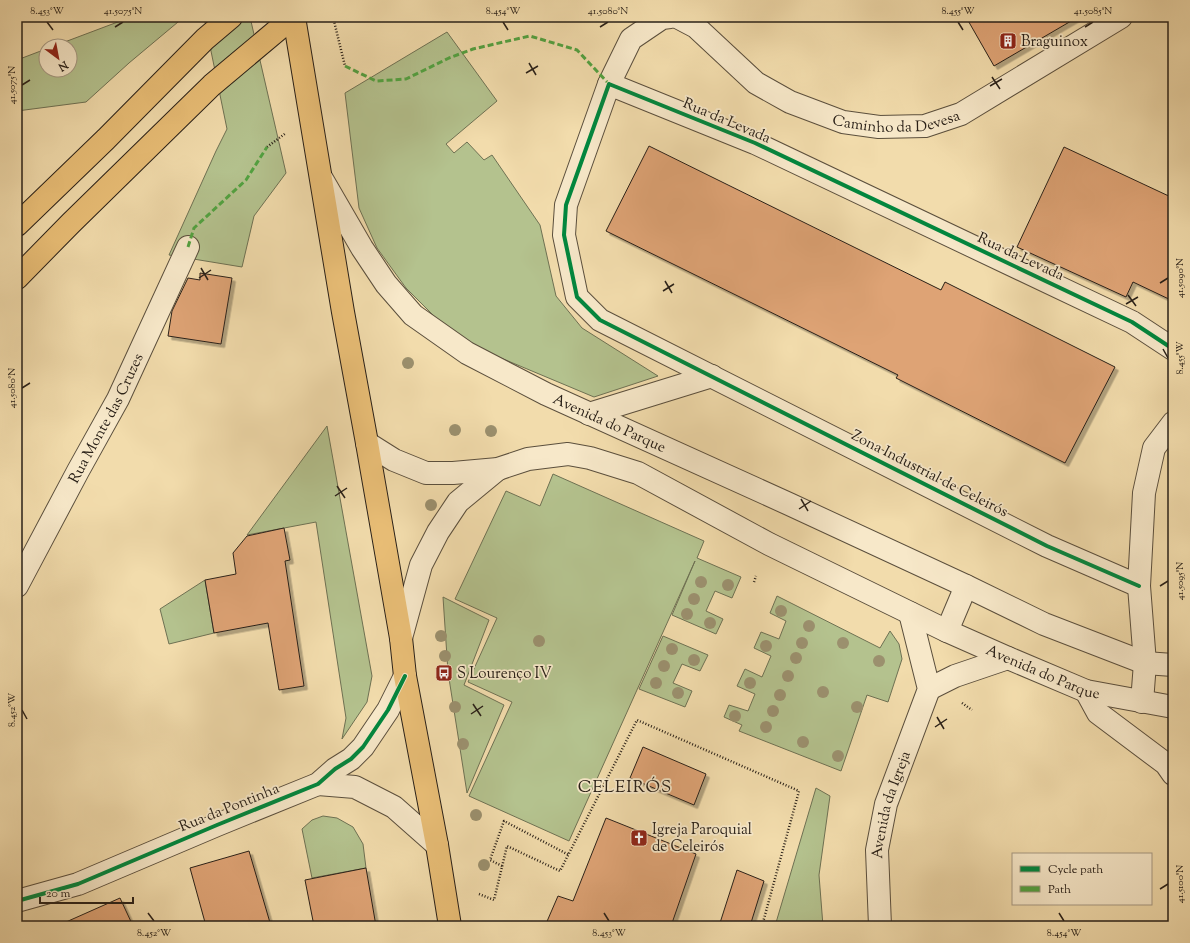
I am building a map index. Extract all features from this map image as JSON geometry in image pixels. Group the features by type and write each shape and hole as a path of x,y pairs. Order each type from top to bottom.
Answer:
{"main road":[{"path":"17,225 106,139 205,39 231,17"},
{"path":"17,278 212,85 293,17"},
{"path":"293,17 343,312 368,443 402,638 405,676 438,845 450,926"}],"street":[{"path":"670,17 662,18 631,39 609,84 566,205 564,235 577,297 600,320 712,376"},
{"name":"Caminho da Devesa","path":"677,17 696,27 756,83 790,102 843,122 879,127 925,126 961,114 1121,17"},
{"name":"Rua da Levada","path":"609,84 755,143 1132,322 1173,350"},
{"name":"Avenida do Parque","path":"320,177 362,248 386,284 413,315 467,353 513,378 589,414 796,507 1044,624 1145,663 1173,665"},
{"name":"Rua Monte das Cruzes","path":"17,586 118,399 188,247"},
{"path":"589,414 712,376"},
{"name":"Zona Industrial de Celeirós","path":"712,376 1047,546 1139,586"},
{"path":"1142,702 1145,663 1139,586 1144,493 1154,448 1173,422"},
{"name":"Avenida do Parque","path":"368,443 394,460 426,473 454,473 498,469 528,458 568,454 590,458 638,473 769,544 947,631 1008,658 1086,691 1173,707"},
{"name":"Avenida do Parque","path":"402,638 421,565 438,532 458,502 498,469"},
{"path":"947,631 966,586"},
{"path":"910,613 928,689 955,676 1008,658"},
{"name":"Rua da Pontinha","path":"17,901 78,884 318,784 335,769 351,759 364,748 388,710 405,676"},
{"name":"Avenida da Igreja","path":"880,926 876,850 886,804 928,689"},
{"path":"1086,691 1098,712 1166,764 1173,774"},
{"name":"Rua da Pontinha","path":"318,784 355,787 394,807 438,845"}],"path":[{"path":"333,17 344,66"},
{"path":"267,147 286,132"},
{"path":"754,582 756,576"},
{"path":"479,894 494,900 506,846 560,871 637,720 799,791 762,926"},
{"path":"502,866 490,860 504,821 569,855"}],"green space":[{"path":"131,17 184,17 129,63 86,102 17,111 17,60 38,52 38,78 78,78 78,38 75,38"},
{"path":"204,17 250,17 286,173 254,216 242,267 169,255 227,129"},
{"path":"447,32 497,101 446,144 454,153 467,142 484,160 492,155 540,225 556,296 582,328 658,376 594,397 477,348 439,321 406,288 377,248 359,208 345,93"},
{"path":"327,426 372,676 367,702 342,739 346,718 316,522 247,535"},
{"path":"553,474 704,541 697,558 741,577 732,598 715,591 706,611 723,619 716,634 672,615 695,561 569,841 469,796 512,702 468,682 497,618 455,599 506,491 540,506"},
{"path":"205,580 214,633 169,644 160,609"},
{"path":"777,596 880,648 890,631 899,644 902,659 888,702 867,695 841,771 739,731 742,725 724,717 729,705 748,711 755,694 737,686 745,669 762,677 771,656 754,648 761,632 779,639 786,621 770,613"},
{"path":"443,597 489,620 464,685 504,705 467,793 448,672"},
{"path":"663,636 708,655 700,671 682,664 673,683 692,691 685,707 639,689"},
{"path":"816,788 830,796 819,875 823,926 775,926"},
{"path":"323,816 337,818 353,827 363,844 366,868 312,878 302,829 312,820"}],"building":[{"name":"Braguinox","path":"966,17 1078,17 994,66"},
{"path":"649,146 941,290 945,282 1115,367 1065,463 896,378 898,375 606,231"},
{"path":"1064,147 1173,198 1173,301 1133,282 1126,297 1017,247"},
{"path":"200,273 232,278 221,344 168,336 172,311 188,278 200,280"},
{"path":"284,528 290,560 285,561 304,686 279,690 268,623 214,633 205,580 236,574 233,553 247,536"},
{"path":"643,747 706,774 694,805 630,778"},
{"name":"Igreja Paroquial de Celeirós","path":"606,818 696,854 671,926 545,926 558,896 573,901"},
{"path":"249,851 271,926 206,926 190,868"},
{"path":"366,868 376,926 314,926 305,880"},
{"path":"737,870 764,881 750,926 719,926"},
{"path":"120,898 133,926 57,926"}],"marked path":[{"path":"345,66 376,81 406,79 449,58 473,49 530,36 577,50 609,84"},
{"path":"188,247 194,228 246,180 267,147"}],"cycle path":[{"path":"1139,586 1047,546 600,320 577,297 564,235 566,205 609,84 755,143 1132,322 1173,349"},
{"path":"17,901 78,884 318,784 335,769 351,759 363,747 388,710 405,676"}],"place":[{"name":"Braguinox","path":"1008,41"},
{"name":"S Lourenço IV","path":"444,673"},
{"name":"Igreja Paroquial de Celeirós","path":"639,838"}],"district":[{"name":"CELEIRÓS","path":"625,786"}]}
